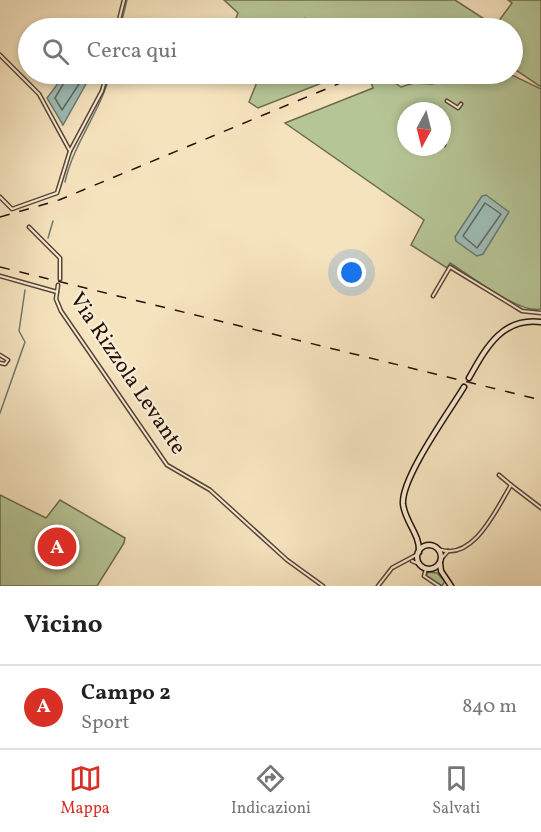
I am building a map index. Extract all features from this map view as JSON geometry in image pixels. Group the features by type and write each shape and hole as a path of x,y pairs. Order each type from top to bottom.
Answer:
{"street":[{"path":"120,18 124,0"},
{"path":"0,55 18,74"},
{"path":"28,84 42,99 70,151"},
{"path":"0,197 12,209 57,193 70,151 104,84"},
{"path":"447,101 458,108 461,104"},
{"name":"Via Rizzola Levante","path":"29,227 60,258 60,279"},
{"path":"433,296 450,267 517,309 531,314 541,314"},
{"path":"0,276 57,292"},
{"name":"Via Rizzola Levante","path":"58,285 57,304 61,311 167,465 210,490 287,560 323,586"},
{"path":"469,378 485,351 500,332 524,321 541,322"},
{"path":"0,356 8,360 5,364 0,363"},
{"path":"419,564 418,539 405,512 405,488 464,387"},
{"path":"499,475 541,508"},
{"path":"439,586 424,576 428,569 441,560 448,551 476,539 511,485"},
{"path":"418,539 438,549 448,551"},
{"path":"378,586 387,572 431,546"},
{"path":"438,549 443,575 451,586"},
{"path":"409,560 443,575"}],"green space":[{"path":"224,0 455,0 483,18 236,18 238,13"},
{"path":"508,0 541,0 541,87 523,75 523,18 501,18 512,3"},
{"path":"523,80 541,89 541,309 521,306 508,300 450,263 447,268 411,245 424,220 285,123 373,88 372,84 397,84 401,87 411,84 523,84"},
{"path":"256,84 319,84 258,108 249,102"},
{"path":"0,495 46,518 60,500 125,538 97,586 0,586"},
{"path":"428,572 437,573 445,581 442,586 426,576"}],"water":[{"path":"58,84 86,84 63,125 47,98"},
{"path":"486,195 509,212 483,254 477,256 456,241 455,237 482,196"}],"waterway":[{"path":"122,18 127,0"},
{"path":"65,182 74,154 107,84"},
{"path":"48,238 53,221"},
{"path":"0,413 25,342 19,331 25,290"}],"railway":[{"path":"0,217 59,200 338,84"},
{"path":"0,267 541,400"}],"place":[{"name":"Campo 2","path":"57,547"}]}
